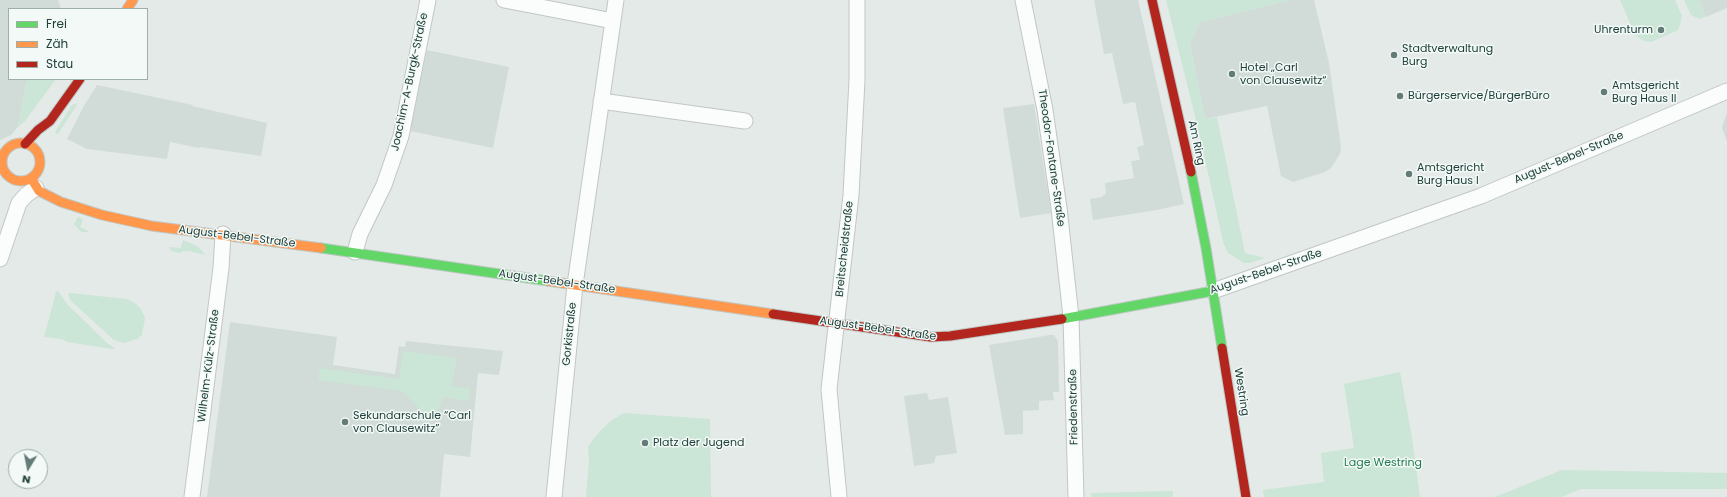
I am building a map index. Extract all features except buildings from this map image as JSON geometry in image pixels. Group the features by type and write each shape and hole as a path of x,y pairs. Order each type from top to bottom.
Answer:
{"street":[{"name":"Joachim-A-Burgk-Straße","path":"355,252 360,234 384,185 401,136 428,0"},
{"path":"504,0 613,21"},
{"name":"Gorkistraße","path":"554,497 575,285 616,0"},
{"name":"Breitscheidstraße","path":"839,497 829,390 851,196 857,80 857,0"},
{"name":"Theodor-Fontane-Straße","path":"1023,0 1045,110 1058,201 1071,318"},
{"name":"Am Ring","path":"1152,0 1196,196 1213,292"},
{"path":"25,144 38,130 50,121 79,80"},
{"name":"August-Bebel-Straße","path":"33,183 44,194 61,202 102,215 152,226 355,252 837,324 940,337 1071,318 1213,292 1481,196 1727,91"},
{"path":"601,101 745,121"},
{"path":"47,134 50,121"},
{"path":"38,152 42,143"},
{"path":"0,259 19,203 33,183 38,170 40,158 38,152 30,145 25,144 14,145 3,152 2,170 8,176 33,183"},
{"name":"Wilhelm-Külz-Straße","path":"192,497 221,268 223,234"},
{"name":"Westring","path":"1213,292 1246,497"},
{"name":"Friedenstraße","path":"1071,318 1076,497"}],"shaded area":[{"path":"0,0 58,0 61,8 8,8 8,80 28,80 26,83 18,127 11,135 0,140"},
{"path":"1094,0 1138,0 1184,204 1157,210 1093,220 1090,199 1102,197 1106,193 1105,183 1134,178 1131,161 1140,160 1137,147 1144,145 1135,102 1123,104 1112,53 1104,54"},
{"path":"1291,0 1314,0 1329,63 1341,147 1340,154 1331,168 1325,172 1293,182 1281,176 1267,106 1205,119 1190,44 1200,22"},
{"path":"1699,0 1727,0 1727,8 1706,17"},
{"path":"427,50 509,67 493,148 410,131"},
{"path":"97,85 193,105 192,106 267,123 261,156 199,148 170,142 167,159 87,149 67,139 85,104"},
{"path":"1034,104 1051,213 1020,218 1003,108"},
{"path":"1727,115 1727,141 1722,128"},
{"name":"Sekundarschule “Carl von Clausewitz”","path":"230,322 337,337 333,365 395,374 399,346 405,347 406,341 503,351 499,375 478,373 470,457 444,454 440,497 207,497"},
{"path":"1054,335 1058,341 1059,392 1053,392 1054,400 1039,401 1039,410 1023,411 1023,434 1005,435 989,345"},
{"path":"927,393 929,400 948,397 957,453 936,456 934,463 914,466 904,396"}],"green space":[{"path":"1166,0 1291,0 1200,22 1190,44 1205,119 1217,117 1245,253 1265,258 1250,263 1244,263 1228,253 1223,242 1200,136"},
{"path":"1620,0 1675,0 1682,16 1679,28 1676,31 1651,42 1644,41 1635,35"},
{"path":"1684,0 1699,0 1706,17 1700,19 1691,15"},
{"path":"28,80 55,80 25,121 18,127 26,83"},
{"path":"78,103 58,134 55,132 72,105"},
{"path":"78,217 83,219 80,227 88,232 81,232 74,224"},
{"path":"183,240 197,246 206,255 189,251 183,251 180,253 171,251 169,247 181,248"},
{"path":"58,291 67,304 107,343 115,348 113,349 67,342 62,339 44,337 56,292"},
{"path":"68,294 127,299 135,303 141,309 145,318 142,335 137,339 123,343 114,340 71,301"},
{"path":"403,351 457,358 452,386 470,389 469,401 443,397 440,407 430,420 402,391 318,380 320,368 399,379"},
{"name":"Lage Westring","path":"1400,372 1412,438 1420,497 1264,497 1263,490 1324,482 1321,453 1354,448 1344,384"},
{"name":"Platz der Jugend","path":"624,413 710,419 711,497 586,497 589,462 588,447 602,429 612,420"},
{"path":"1562,470 1727,473 1727,489 1581,489 1561,497 1495,497"},
{"path":"1173,491 1173,497 1091,497 1091,493"}],"traffic: fast":[{"path":"1191,172 1206,248 1222,348"},
{"path":"321,248 548,281"},
{"path":"1062,319 1213,291"}],"traffic: slow":[{"path":"128,8 133,0"},
{"path":"21,143 34,149 40,162 34,175 21,181 8,175 2,162 8,149 21,143"},
{"path":"31,178 39,191 61,202 102,215 152,226 321,248"},
{"path":"548,281 773,314"}],"traffic: jam":[{"path":"1152,0 1191,172"},
{"path":"25,144 38,130 50,121 79,80"},
{"path":"773,314 931,337 950,336 1062,319"},
{"path":"1222,348 1246,497"}],"place":[{"name":"Uhrenturm","path":"1661,30"},
{"name":"Stadtverwaltung Burg","path":"1394,55"},
{"name":"Hotel „Carl von Clausewitz“","path":"1232,74"},
{"name":"Amtsgericht Burg Haus II","path":"1604,92"},
{"name":"Bürgerservice/BürgerBüro","path":"1400,96"},
{"name":"Amtsgericht Burg Haus I","path":"1409,174"},
{"name":"Sekundarschule “Carl von Clausewitz”","path":"345,422"},
{"name":"Platz der Jugend","path":"645,443"}]}
